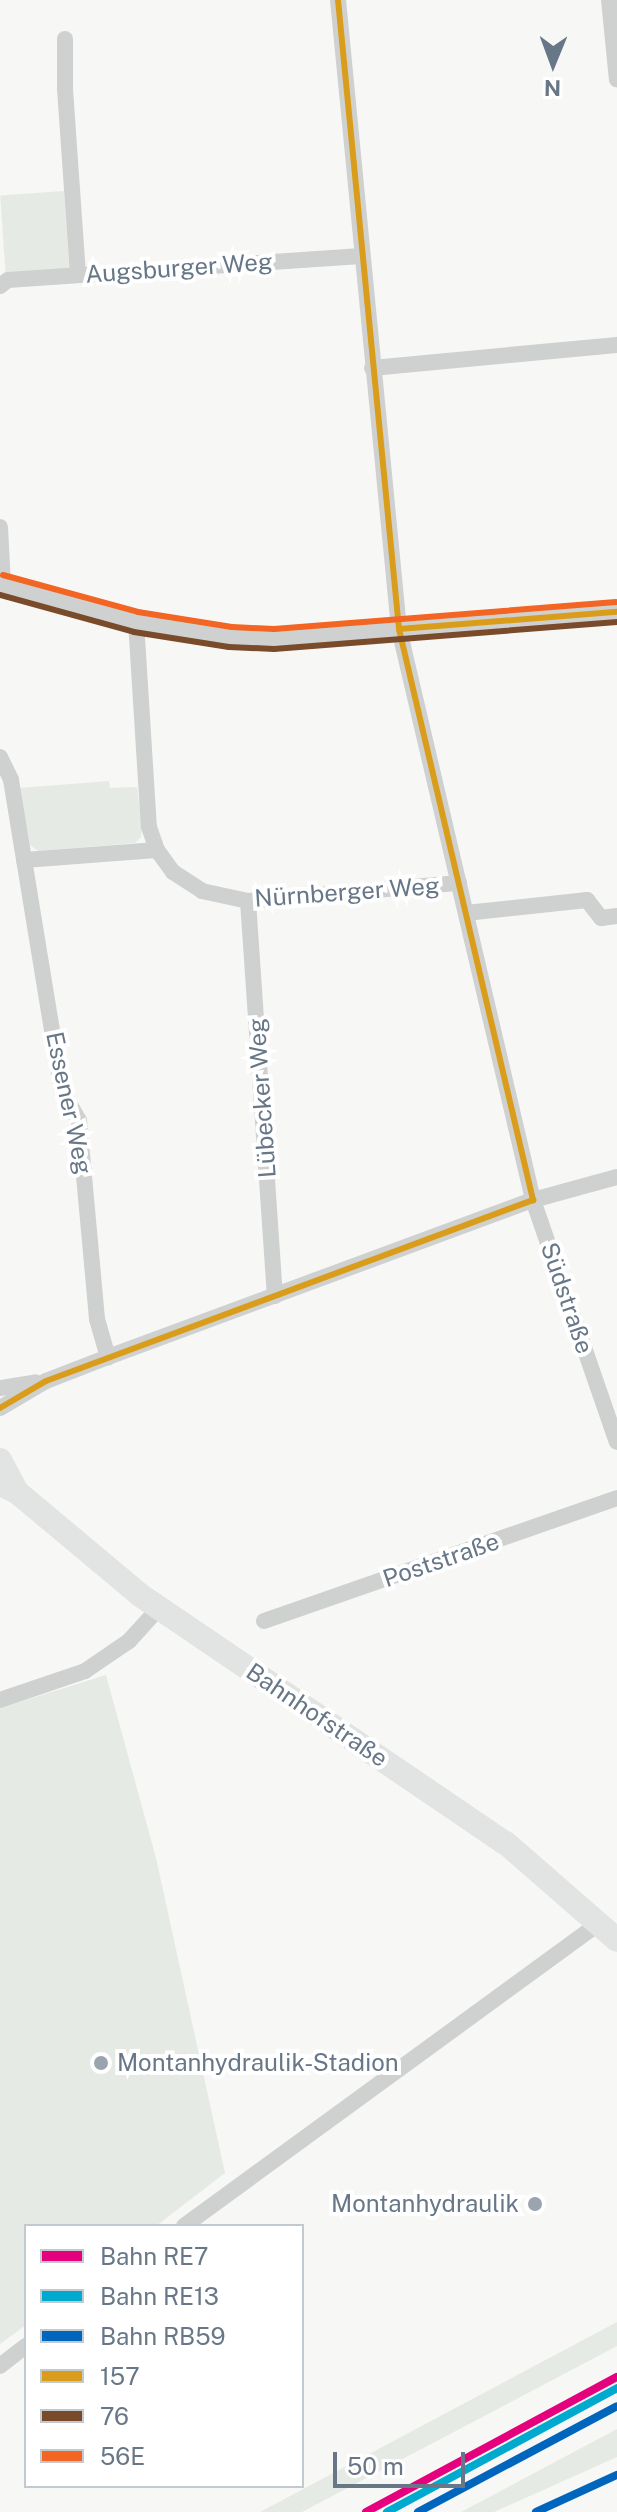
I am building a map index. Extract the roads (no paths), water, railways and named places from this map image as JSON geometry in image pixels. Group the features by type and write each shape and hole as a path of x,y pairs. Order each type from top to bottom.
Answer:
{"main road":[{"name":"Bahnhofstraße","path":"0,1460 8,1488 85,1551 159,1608 507,1844 608,1932"}],"street":[{"name":"Südstraße","path":"338,0 399,629 533,1200 617,1442"},
{"path":"609,0 617,80"},
{"path":"65,39 65,89 78,275"},
{"name":"Augsburger Weg","path":"0,286 8,280 361,256"},
{"path":"372,368 617,345"},
{"path":"0,527 1,585 136,622 231,637 274,639 617,612"},
{"name":"Nürnberger Weg","path":"136,622 149,827 157,850 173,872 202,891 248,901 459,883"},
{"name":"Essener Weg","path":"0,757 11,780 62,1091 79,1121 97,1319 108,1357"},
{"path":"24,860 157,850"},
{"path":"466,913 587,900 601,918 617,916"},
{"name":"Lübecker Weg","path":"248,901 275,1296"},
{"path":"0,1408 46,1381 108,1357 533,1200 617,1177"},
{"path":"0,1388 46,1381"},
{"name":"Poststraße","path":"264,1621 617,1498"},
{"path":"0,1700 85,1671 129,1641 159,1608"},
{"path":"187,2224 608,1932"},
{"path":"0,2366 24,2348"}],"rail line":[{"name":"RE7","path":"366,2512 617,2377"},
{"name":"RE13","path":"387,2512 617,2388"},
{"name":"RB59","path":"418,2512 617,2406"},
{"name":"RB59","path":"536,2512 617,2475"}],"place":[{"name":"Montanhydraulik-Stadion","path":"101,2063"},
{"name":"Montanhydraulik","path":"535,2204"}]}
